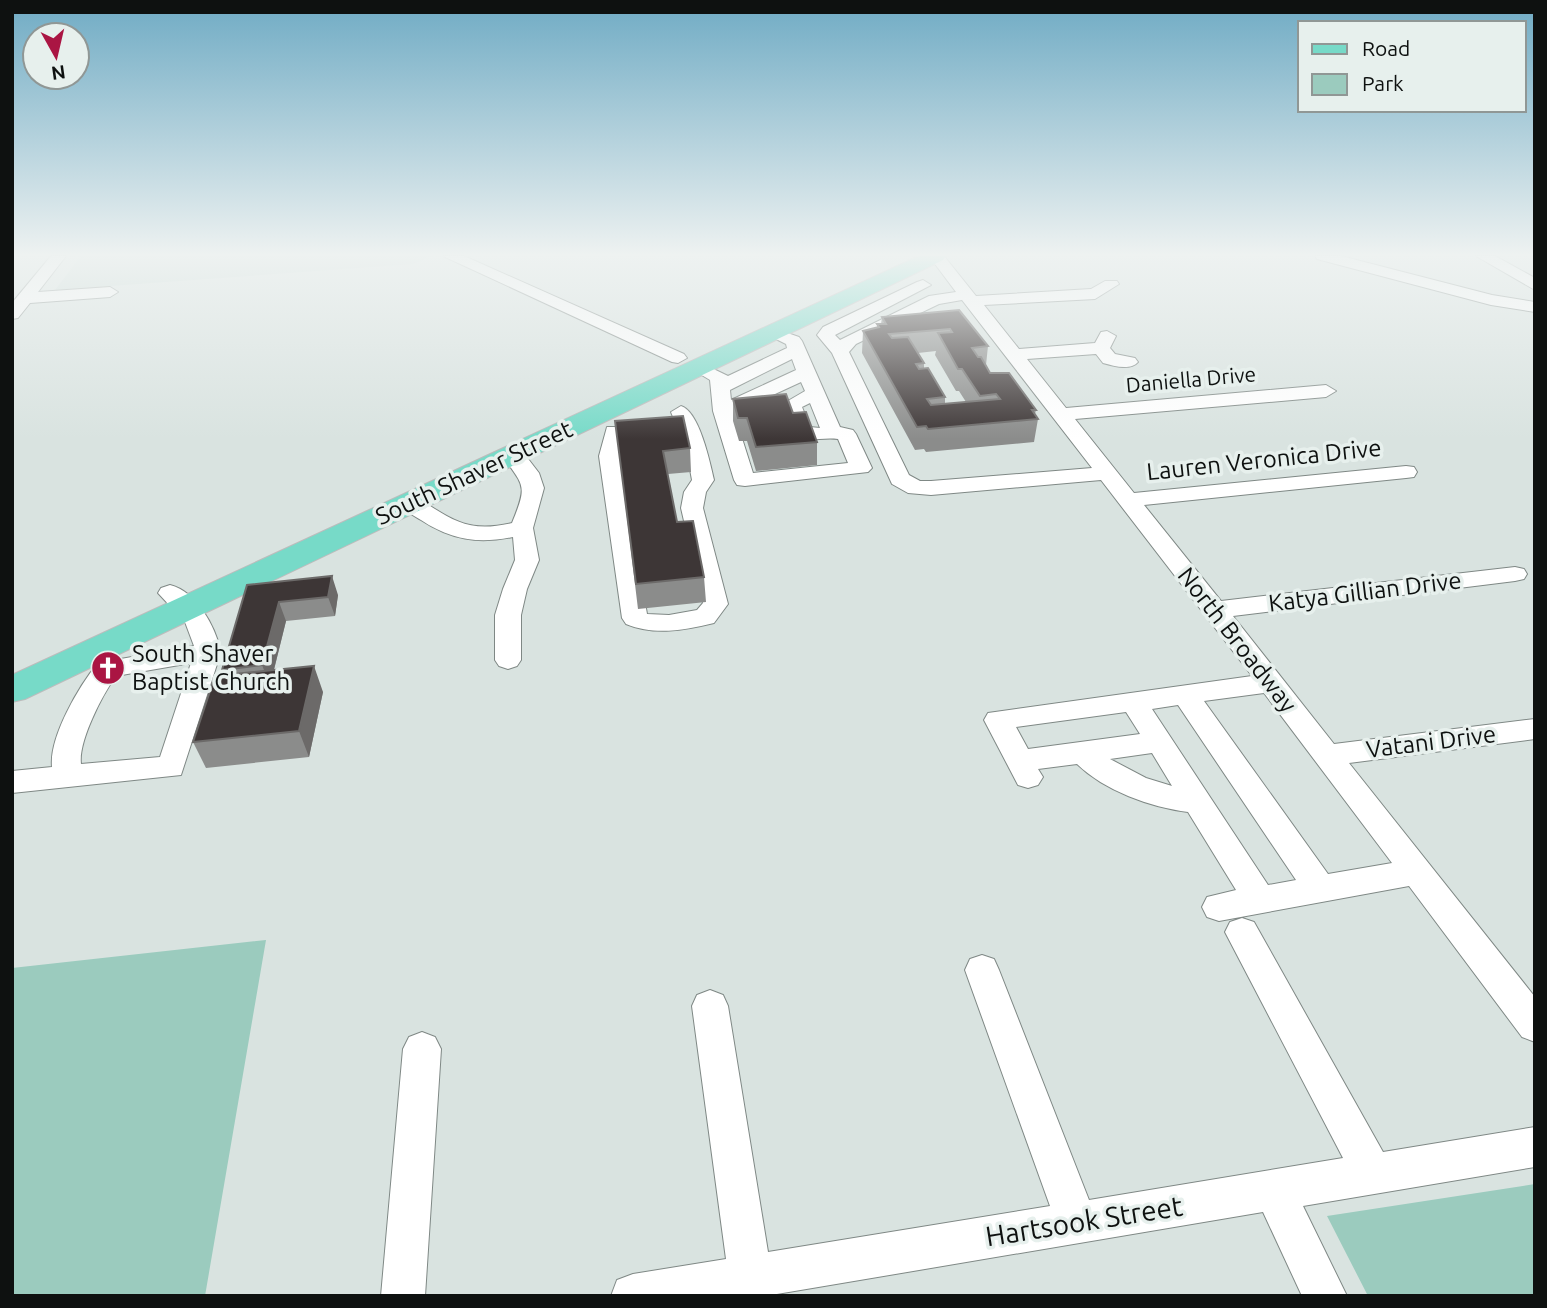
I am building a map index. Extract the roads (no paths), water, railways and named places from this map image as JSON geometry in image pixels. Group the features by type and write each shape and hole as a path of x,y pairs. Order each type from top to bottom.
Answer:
{"main road":[{"name":"South Shaver Street","path":"691,374 793,317"},
{"name":"South Shaver Street","path":"402,496 599,422 807,317"},
{"name":"South Shaver Street","path":"12,665 179,600 402,496 599,422"},
{"name":"South Shaver Street","path":"12,690 103,659 179,600"}],"street":[{"path":"575,317 691,374 723,411 745,480 861,468 846,434 802,434 791,405"},
{"path":"857,317 826,335 840,351 895,471 907,485 930,488 1106,473"},
{"path":"840,351 850,340 887,323 924,317"},
{"name":"North Broadway","path":"983,317 1272,683 1535,1026"},
{"path":"773,333 793,341 832,432"},
{"path":"1013,355 1104,342 1109,359 1129,362"},
{"path":"691,374 797,350"},
{"path":"723,411 807,372"},
{"path":"599,422 609,456 635,618 644,623 657,624 705,617 716,604 692,508 695,492 703,480 696,447 671,415 686,407 684,399 691,374"},
{"name":"Daniella Drive","path":"1060,414 1326,391"},
{"path":"723,411 791,405 816,393"},
{"path":"508,660 511,600 530,557 522,528 534,488 532,477 512,456"},
{"name":"Lauren Veronica Drive","path":"1128,500 1406,472"},
{"path":"402,496 452,530 468,536 522,528"},
{"name":"Katya Gillian Drive","path":"1214,610 1515,574"},
{"path":"12,782 170,767 208,652 205,633 179,600"},
{"path":"68,776 65,751 95,685 103,659 208,652"},
{"path":"1160,742 1083,752 1023,769 998,720 1272,683"},
{"path":"1185,695 1320,889"},
{"path":"1134,702 1260,900"},
{"name":"Vatani Drive","path":"1327,754 1535,729"},
{"path":"1083,752 1092,763 1110,774 1169,798 1197,801"},
{"path":"1373,1172 1230,920 1260,900 1417,872"},
{"path":"982,971 1077,1222"},
{"path":"710,1006 750,1276"},
{"path":"402,1296 422,1049"},
{"name":"Hartsook Street","path":"633,1296 1535,1147"},
{"path":"1273,1189 1325,1296"}],"place":[{"name":"South Shaver Baptist Church","path":"108,668"}]}
